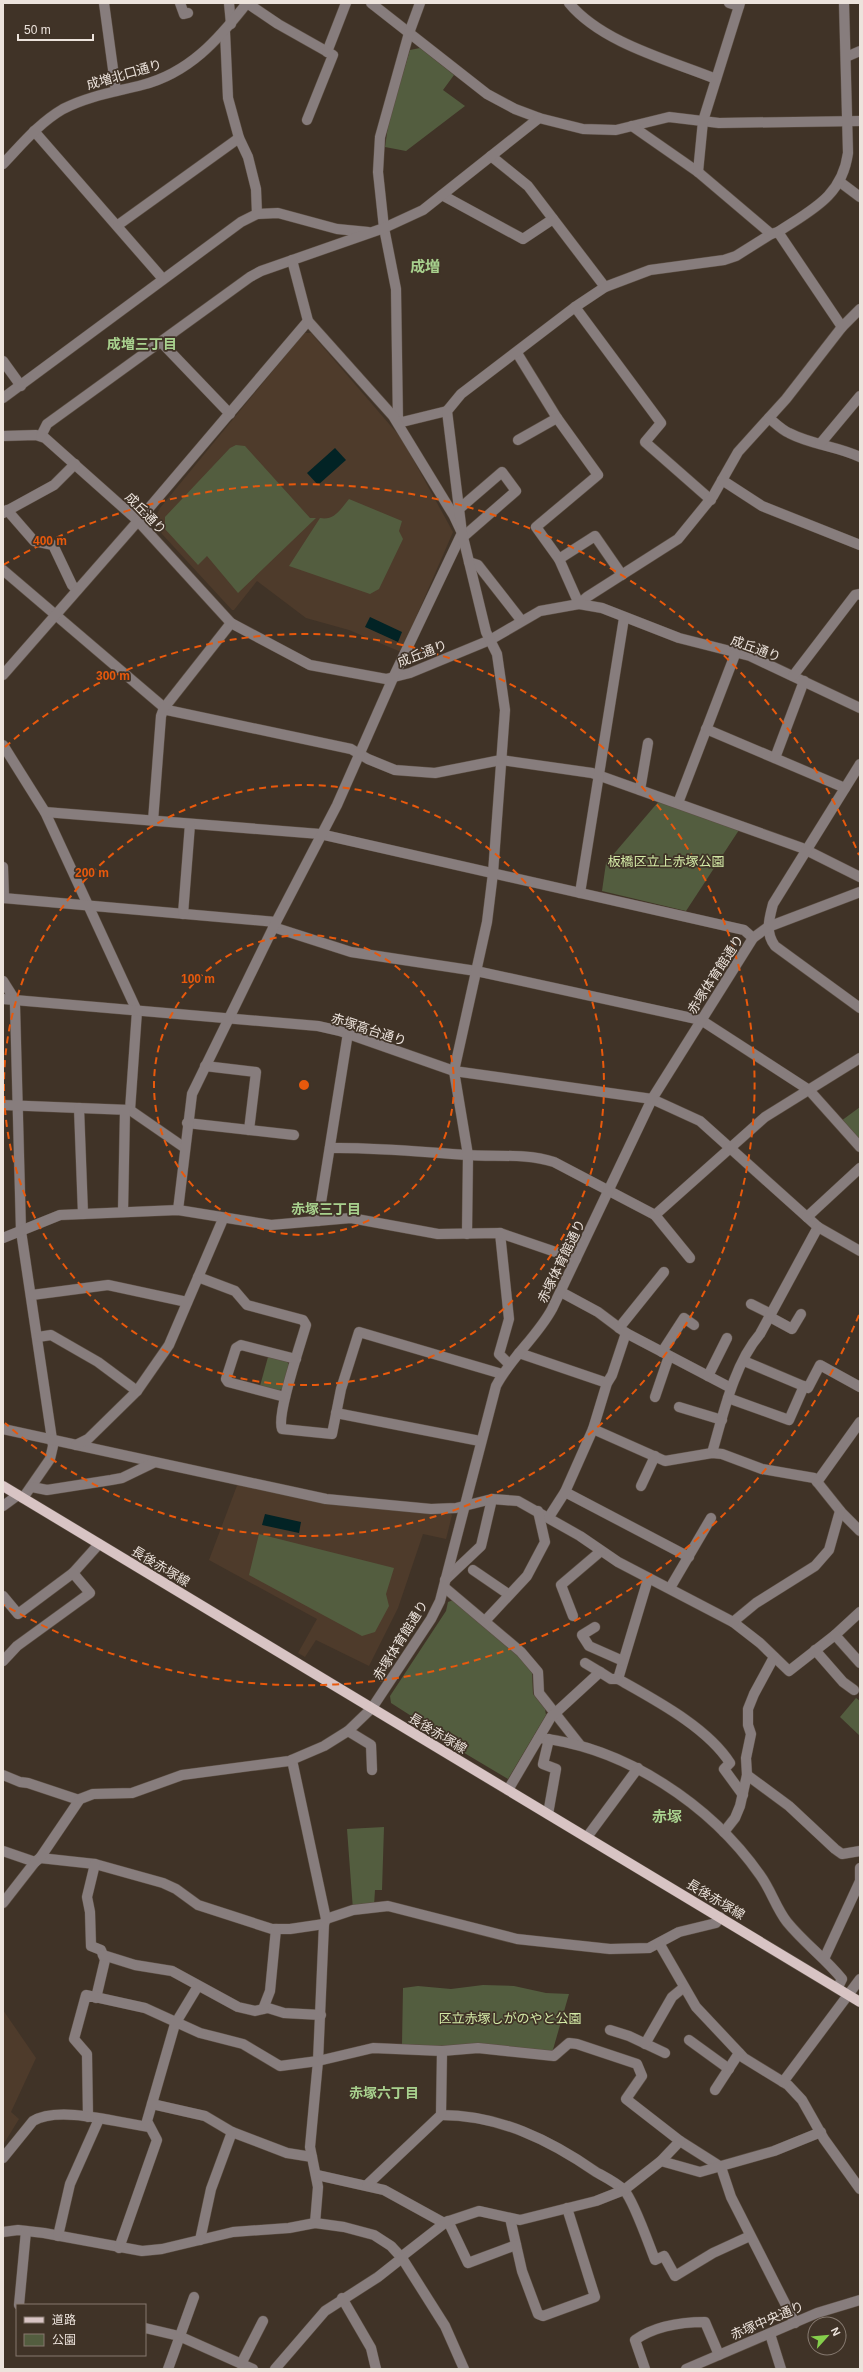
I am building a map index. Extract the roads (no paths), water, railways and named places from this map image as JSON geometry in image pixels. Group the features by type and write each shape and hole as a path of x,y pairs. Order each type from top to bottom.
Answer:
{"main road":[{"name":"長後赤塚線","path":"3,1486 838,1987 860,2002"}],"street":[{"path":"104,3 116,91"},
{"path":"180,3 184,14 188,13"},
{"path":"229,3 228,98 239,138 248,157 256,189 258,214"},
{"path":"247,3 278,24 333,55 307,120"},
{"name":"成増北口通り","path":"3,164 34,131 57,113 78,102 154,81 174,73 202,55 228,28 247,3"},
{"path":"327,52 346,3"},
{"path":"371,3 487,94 515,109 539,118 583,129 616,130 670,117 704,121 860,121"},
{"path":"398,423 396,288 379,230 378,172 380,137 409,33 420,3"},
{"path":"569,3 579,15 614,38 716,79"},
{"path":"398,423 447,411 461,394 517,353 575,307 605,288 650,270 724,260 736,256 816,207 831,194 840,182 846,170 848,154 844,3"},
{"path":"698,172 704,121 736,4"},
{"path":"846,57 860,51"},
{"path":"3,436 41,436 47,424 261,270 379,230 423,210 539,118"},
{"path":"632,126 698,172 774,233 842,327"},
{"path":"34,131 164,279"},
{"path":"118,225 239,138"},
{"path":"491,156 528,186 605,288"},
{"path":"840,182 860,197"},
{"path":"442,195 523,239 553,219"},
{"path":"3,398 240,222 258,214 278,213 337,229 379,230"},
{"path":"292,260 308,321 370,389 398,423 454,516 462,535"},
{"path":"575,307 661,423 645,442 711,500"},
{"path":"517,353 557,418 598,475 536,527 558,559 579,604 587,597 678,539 711,500 738,452 769,418 842,327 860,309"},
{"path":"3,675 138,521 308,321"},
{"path":"161,342 230,414"},
{"path":"3,361 21,386"},
{"path":"820,444 860,396"},
{"path":"447,411 462,535 490,640 497,654 505,698 493,873 487,922 454,1072 468,1155 467,1234"},
{"path":"518,440 557,418"},
{"path":"769,418 787,433 847,451 860,457"},
{"name":"成丘通り","path":"41,436 75,464 138,521 231,623 310,665 386,679 393,678 410,673 490,640 521,620 540,611 579,604 602,608 624,618 679,638 736,652 793,676 860,708"},
{"path":"75,464 54,485 5,512 34,541 53,545 72,584 77,590"},
{"path":"178,1210 191,1096 205,1066 274,924 320,834 337,806 393,678 462,535 516,491 502,472 459,509"},
{"path":"722,480 762,506 860,545"},
{"path":"558,559 595,536 622,575"},
{"path":"469,562 478,564 521,620"},
{"path":"3,570 54,616 164,708 351,749 394,770 435,773 501,760 598,775 807,850 860,877"},
{"path":"793,676 855,595 860,594"},
{"path":"580,893 624,618"},
{"path":"153,821 162,716 164,708 231,623"},
{"path":"678,803 736,652"},
{"path":"775,758 804,681"},
{"path":"706,729 845,788"},
{"path":"640,790 648,743"},
{"path":"4,749 45,812 137,1011 127,1110 122,1212"},
{"path":"860,764 773,904 768,927 768,936 775,946 860,1008"},
{"path":"45,812 320,834 744,930 753,938"},
{"path":"184,914 190,824"},
{"path":"3,867 3,898 184,914 274,924 351,952 476,971 701,1020 809,1090 860,1147"},
{"name":"赤塚体育館通り","path":"79,1800 93,1794 132,1793 182,1775 290,1761 310,1754 348,1731 372,1708 431,1619 445,1584 490,1400 502,1374 509,1364 543,1325 609,1191 652,1099 753,938 768,927 860,892"},
{"path":"3,981 15,1000 21,1231 32,1295 52,1440 52,1455 32,1487 21,1497 3,1506"},
{"name":"赤塚高台通り","path":"3,999 318,1026 348,1033 454,1072 652,1099 698,1119 818,1227 860,1251"},
{"path":"318,1221 348,1033"},
{"path":"655,1215 731,1149 765,1117 860,1058"},
{"path":"205,1066 256,1072 249,1130"},
{"path":"3,1105 127,1110 185,1148"},
{"path":"79,1108 83,1214"},
{"path":"187,1123 294,1135"},
{"path":"330,1148 378,1147 468,1155 525,1155 554,1162 655,1215 690,1258"},
{"path":"807,1218 860,1168"},
{"path":"3,1238 60,1215 178,1210 223,1219 271,1225 351,1218 438,1234 500,1233 576,1259"},
{"path":"76,1445 88,1439 137,1391 169,1345 223,1219"},
{"path":"712,1453 730,1393 744,1361 771,1315 818,1227"},
{"path":"500,1233 509,1319 499,1354 509,1364"},
{"path":"549,1517 565,1492 594,1429 607,1383 612,1375 622,1330 664,1272"},
{"path":"198,1277 235,1291 247,1305 303,1320 306,1325 285,1397 280,1424 282,1429 332,1434 336,1413 359,1332 502,1374"},
{"path":"32,1295 108,1285 187,1302"},
{"path":"560,1292 598,1312 622,1330 708,1376 730,1393 789,1420 804,1386"},
{"path":"751,1304 792,1329 801,1314"},
{"path":"655,1397 666,1354 684,1318 694,1325"},
{"path":"38,1337 51,1335 98,1362 137,1391"},
{"path":"708,1376 727,1338"},
{"path":"285,1397 228,1382 226,1378 236,1348 241,1345 296,1359"},
{"path":"519,1353 607,1383"},
{"path":"744,1361 808,1388 820,1365 860,1387"},
{"path":"679,1407 722,1420"},
{"path":"336,1413 480,1441"},
{"path":"817,1482 860,1422"},
{"path":"3,1429 153,1463 326,1499 431,1509 464,1506 492,1499 505,1498 518,1501 549,1517 601,1551 648,1579 670,1588 733,1622 789,1670 835,1635 860,1612"},
{"path":"594,1429 665,1461 676,1461 712,1453 722,1454 762,1468 814,1478 840,1511 860,1531"},
{"path":"642,1486 655,1456"},
{"path":"32,1487 47,1490 122,1478 153,1463"},
{"path":"565,1492 689,1557"},
{"path":"492,1499 481,1546 472,1563 445,1584 532,1663 538,1672 538,1693 580,1745"},
{"path":"485,1621 526,1576 545,1542 538,1511"},
{"path":"733,1622 756,1603 815,1566 829,1550 840,1511"},
{"path":"670,1588 711,1518"},
{"path":"3,1596 18,1614 73,1573 99,1544"},
{"path":"573,1616 561,1585 601,1551"},
{"path":"472,1563 508,1594"},
{"path":"3,1661 17,1646 90,1593 73,1573"},
{"path":"618,1679 648,1579"},
{"path":"595,1627 582,1635 589,1646 623,1661"},
{"path":"835,1635 860,1662"},
{"path":"815,1650 843,1682 854,1690"},
{"path":"724,1832 735,1818 743,1795 747,1775 746,1758 751,1734 748,1724 748,1709 754,1694 774,1657"},
{"path":"585,1663 611,1679 618,1679 702,1732 722,1751 730,1763 724,1769 743,1795"},
{"path":"508,1790 544,1738 554,1713 600,1672"},
{"path":"348,1731 371,1745 372,1770"},
{"path":"544,1738 580,1745 638,1768 704,1814 724,1832 760,1874 785,1919 794,1931 824,1959 842,1979 838,1987"},
{"path":"544,1738 543,1764 556,1769 548,1814"},
{"path":"290,1761 325,1921 318,2061 310,2147 316,2175 315,2223"},
{"path":"587,1837 638,1768"},
{"path":"3,1775 20,1782 28,1783 79,1800 38,1860 3,1902"},
{"path":"747,1775 789,1806 842,1854 860,1851"},
{"path":"3,1851 38,1860 95,1864 164,1884 176,1889 198,1905 276,1929 325,1921 353,1910 388,1906 493,1934 552,1944 610,1949 649,1948 679,1932 716,1923 720,1917"},
{"path":"95,1864 87,1897 90,1912 91,1946 101,1950 105,1960 96,1998"},
{"path":"824,1959 860,1881 860,1868"},
{"path":"264,2009 270,1991 276,1929"},
{"path":"659,1943 683,1988 696,2007 739,2053 783,2082 802,2100 820,2132 860,2188"},
{"path":"103,1956 135,1965 172,1971 238,2007 255,2011 268,2008 284,2013 321,2015"},
{"path":"783,2082 860,1980"},
{"path":"119,2248 157,2140 147,2121 152,2104 177,2022 198,1986"},
{"path":"645,2044 672,1998 683,1988"},
{"path":"88,2117 87,2054 74,2039 86,1995 145,2008 200,2033 243,2044 280,2066 318,2061 373,2048 442,2051 478,2048 554,2056 569,2043 637,2064 642,2076 626,2100 680,2141 721,2167 731,2197 794,2323"},
{"path":"610,2030 665,2053"},
{"path":"689,2040 729,2069"},
{"path":"441,2115 442,2051"},
{"path":"715,2090 739,2053"},
{"path":"152,2104 205,2116 232,2132 287,2152 312,2157"},
{"path":"3,2158 33,2121 39,2118 65,2114 149,2127"},
{"path":"367,2185 441,2115 465,2115 491,2121 552,2143 624,2190 655,2260 664,2256 675,2276 713,2253 750,2236"},
{"path":"58,2236 70,2184 99,2119"},
{"path":"200,2240 211,2189 232,2132"},
{"path":"661,2161 700,2172 792,2145 820,2132"},
{"path":"275,2369 325,2311 342,2298 378,2277 446,2222 479,2211 520,2220 596,2201 624,2190 661,2161 680,2141"},
{"path":"316,2175 367,2185 384,2190 446,2222 468,2263 516,2245"},
{"path":"510,2218 522,2271 538,2314 543,2316 595,2297 567,2208"},
{"path":"3,2232 26,2231 142,2251 162,2249 233,2232 289,2228 315,2223 344,2227 374,2235 391,2246 402,2257 444,2326 464,2369"},
{"path":"19,2304 26,2231"},
{"path":"168,2369 194,2297"},
{"path":"342,2298 370,2348 376,2369"},
{"name":"赤塚中央通り","path":"691,2368 818,2313 860,2300"},
{"path":"241,2364 263,2321"},
{"path":"645,2369 635,2340 659,2329 685,2322 705,2322 719,2355"},
{"path":"146,2328 179,2336 253,2369"},
{"path":"770,2334 781,2369"}],"water":[{"path":"335,448 346,460 318,485 307,473"},
{"path":"370,617 402,632 398,642 365,627"},
{"path":"265,1514 301,1522 299,1533 262,1525"}],"district":[{"name":"成増","path":"425,267"},
{"name":"成増三丁目","path":"142,344"},
{"name":"赤塚三丁目","path":"326,1209"},
{"name":"赤塚","path":"667,1817"},
{"name":"赤塚六丁目","path":"384,2093"}],"park label":[{"name":"板橋区立上赤塚公園","path":"666,861"},
{"name":"区立赤塚しがのやと公園","path":"510,2018"}]}
